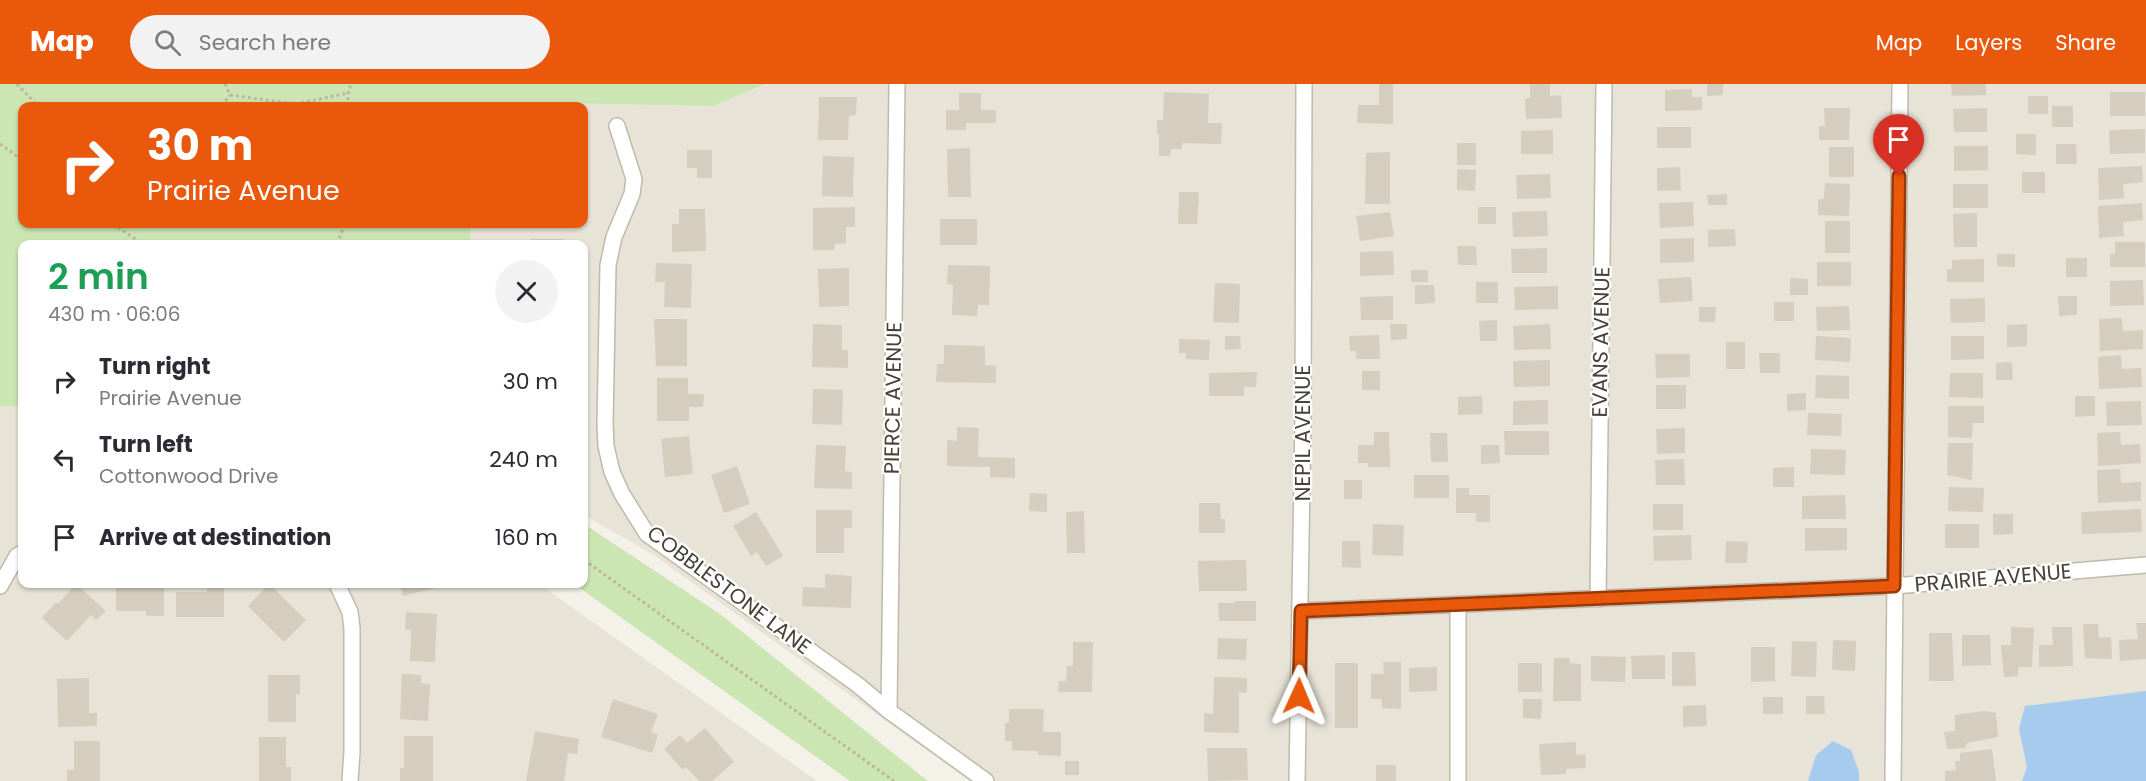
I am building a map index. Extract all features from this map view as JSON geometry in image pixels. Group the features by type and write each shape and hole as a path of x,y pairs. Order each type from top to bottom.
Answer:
{"street":[{"name":"PIERCE AVENUE","path":"889,711 897,84"},
{"name":"NEPIL AVENUE","path":"1297,781 1301,611 1304,84"},
{"name":"EVANS AVENUE","path":"1598,599 1604,84"},
{"path":"1893,781 1900,84"},
{"name":"COBBLESTONE LANE","path":"617,126 634,179 632,194 612,244 607,281 606,446 612,472 622,494 647,534 858,685 889,711 986,781"},
{"path":"0,586 18,555"},
{"name":"PRAIRIE AVENUE","path":"1301,611 1894,586 2146,565"},
{"path":"339,588 350,612 352,628 350,781"},
{"path":"1458,606 1458,781"}],"path":[{"path":"17,84 34,102"},
{"path":"225,84 230,95"},
{"path":"348,102 351,84"},
{"path":"305,102 348,93"},
{"path":"230,95 281,102"},
{"path":"225,102 230,95"},
{"path":"0,144 18,157"},
{"path":"119,228 137,240"},
{"path":"588,563 894,781"}],"shaded area":[{"path":"767,84 2146,84 2146,781 970,781 652,554 588,517 588,240 471,240 470,228 588,228 588,104 712,106"},
{"path":"0,406 18,406 18,588 545,588 817,781 0,781"}],"green space":[{"path":"0,84 766,84 713,106 588,102 18,102 18,228 470,228 471,240 18,240 18,406 0,406"},
{"path":"588,527 720,614 928,781 850,781 580,588 588,588"}],"water":[{"path":"2146,691 2146,781 2022,781 2027,767 2019,729 2025,706"},
{"path":"1833,741 1851,750 1859,772 1859,781 1808,781 1816,755"}],"building":[{"path":"1379,84 1393,84 1393,124 1357,123 1358,105 1379,105"},
{"path":"1530,84 1550,84 1550,96 1561,95 1562,118 1526,119 1525,99 1530,98"},
{"path":"1707,84 1723,84 1723,95 1707,96"},
{"path":"1951,84 1986,84 1986,95 1952,96"},
{"path":"1692,89 1692,97 1702,97 1702,110 1665,111 1665,90"},
{"path":"1164,92 1209,94 1208,123 1222,123 1221,144 1182,143 1182,149 1171,149 1170,156 1159,156 1157,120 1163,120"},
{"path":"2110,92 2145,92 2145,116 2110,116"},
{"path":"959,93 981,93 981,110 996,110 996,123 966,123 966,130 946,130 946,110 959,110"},
{"path":"2028,96 2048,96 2048,114 2028,114"},
{"path":"819,97 857,97 856,115 849,116 848,140 818,140"},
{"path":"2052,106 2073,106 2073,127 2052,127"},
{"path":"1824,108 1850,108 1849,140 1819,140 1819,126 1825,126"},
{"path":"1987,108 1987,132 1954,132 1953,109"},
{"path":"1657,127 1691,127 1691,148 1657,148"},
{"path":"2145,129 2145,153 2110,154 2109,130"},
{"path":"1553,130 1553,154 1521,154 1521,131"},
{"path":"2016,134 2036,134 2036,155 2016,154"},
{"path":"1457,143 1476,143 1476,165 1457,165"},
{"path":"2056,144 2076,144 2077,164 2056,164"},
{"path":"1954,146 1988,146 1988,170 1954,171"},
{"path":"1829,147 1854,147 1854,177 1829,177"},
{"path":"970,148 971,197 948,197 947,149"},
{"path":"687,150 712,150 712,178 697,178 697,168 687,168"},
{"path":"1390,152 1390,204 1365,204 1366,153"},
{"path":"823,156 854,157 853,197 822,196"},
{"path":"2142,166 2143,182 2123,184 2124,198 2099,200 2098,168"},
{"path":"1680,167 1681,190 1657,191 1657,168"},
{"path":"1457,169 1476,170 1475,191 1457,190"},
{"path":"2022,172 2045,172 2045,193 2022,193"},
{"path":"1550,174 1551,198 1517,199 1516,175"},
{"path":"1825,183 1850,184 1849,216 1818,215 1818,199 1824,199"},
{"path":"1953,184 1988,184 1988,208 1953,208"},
{"path":"1179,192 1199,192 1197,224 1178,224"},
{"path":"1727,194 1727,205 1708,205 1707,195"},
{"path":"1693,202 1694,226 1660,228 1659,203"},
{"path":"2142,203 2143,220 2123,222 2124,236 2099,238 2098,206"},
{"path":"855,207 855,227 846,227 846,243 835,244 834,250 813,250 813,208"},
{"path":"1478,207 1496,207 1496,224 1478,224"},
{"path":"679,209 705,209 706,251 672,252 672,224 679,224"},
{"path":"1547,211 1548,236 1513,237 1512,212"},
{"path":"1390,212 1394,236 1360,241 1356,216"},
{"path":"1977,213 1977,247 1954,247 1953,214"},
{"path":"940,219 977,219 977,245 940,245"},
{"path":"1825,221 1850,221 1850,253 1825,253"},
{"path":"1735,229 1736,246 1708,247 1708,230"},
{"path":"1694,238 1694,262 1660,263 1660,239"},
{"path":"530,239 564,239 564,240"},
{"path":"2115,242 2145,242 2145,267 2110,267 2110,254 2115,254"},
{"path":"1457,246 1476,246 1477,265 1458,265"},
{"path":"1547,248 1547,273 1512,273 1511,249"},
{"path":"1393,251 1394,275 1360,276 1360,252"},
{"path":"1997,254 2015,254 2015,267 1997,266"},
{"path":"2066,258 2087,258 2087,277 2066,277"},
{"path":"1984,259 1984,282 1947,282 1947,269 1952,269 1952,260"},
{"path":"1817,262 1851,262 1851,286 1817,286"},
{"path":"656,263 692,264 691,308 664,307 665,282 655,282"},
{"path":"948,265 990,266 989,305 978,305 977,316 952,315 953,285 947,284"},
{"path":"849,268 849,306 819,307 818,269"},
{"path":"1411,270 1428,270 1428,282 1411,282"},
{"path":"1691,277 1693,301 1660,303 1658,279"},
{"path":"1790,278 1808,279 1808,295 1790,295"},
{"path":"2143,280 2144,305 2110,306 2110,281"},
{"path":"1476,282 1498,282 1498,303 1476,303"},
{"path":"1215,283 1240,284 1239,323 1213,322"},
{"path":"1415,285 1434,285 1435,303 1415,304"},
{"path":"1558,286 1558,309 1515,310 1514,287"},
{"path":"1393,296 1393,320 1361,320 1360,297"},
{"path":"2058,296 2077,296 2077,315 2059,316"},
{"path":"1985,298 1985,322 1951,323 1950,299"},
{"path":"1774,302 1794,302 1794,321 1774,321"},
{"path":"1849,306 1850,330 1817,331 1816,307"},
{"path":"1699,307 1716,307 1715,322 1699,322"},
{"path":"2122,318 2123,331 2143,330 2143,349 2100,351 2099,319"},
{"path":"654,319 687,319 687,366 656,366"},
{"path":"1497,320 1497,341 1480,341 1479,321"},
{"path":"813,324 842,325 842,350 848,350 848,368 812,367"},
{"path":"1390,324 1407,324 1407,339 1391,340"},
{"path":"1550,324 1551,349 1514,350 1513,326"},
{"path":"2027,324 2027,346 2007,347 2007,325"},
{"path":"1379,335 1380,359 1356,359 1356,351 1350,351 1349,336"},
{"path":"1225,336 1240,336 1241,349 1225,350"},
{"path":"1816,336 1851,338 1850,362 1815,360"},
{"path":"1951,336 1984,336 1984,359 1951,360"},
{"path":"1179,339 1210,340 1209,360 1186,359 1186,353 1179,353"},
{"path":"1726,342 1745,342 1745,369 1726,369"},
{"path":"944,345 985,346 985,365 996,366 996,383 936,382 937,364 944,364"},
{"path":"1759,353 1780,353 1780,373 1760,373"},
{"path":"1655,354 1690,354 1690,377 1656,378"},
{"path":"2121,355 2122,369 2141,368 2142,387 2099,389 2098,357"},
{"path":"1550,360 1550,386 1514,387 1513,361"},
{"path":"2012,362 2013,380 1996,380 1996,363"},
{"path":"1362,371 1380,371 1380,390 1362,390"},
{"path":"1257,372 1256,387 1244,387 1244,396 1209,396 1209,373"},
{"path":"1950,373 1983,373 1983,398 1949,397"},
{"path":"1816,375 1849,376 1849,399 1815,398"},
{"path":"657,378 688,378 688,394 704,394 703,407 689,407 689,421 657,421"},
{"path":"1656,385 1686,385 1686,409 1656,409"},
{"path":"813,389 843,390 842,425 812,424"},
{"path":"1806,393 1806,410 1787,411 1787,394"},
{"path":"1482,396 1483,414 1458,415 1458,397"},
{"path":"2075,396 2095,396 2095,416 2075,417"},
{"path":"1548,400 1548,424 1513,425 1513,401"},
{"path":"2141,401 2142,425 2107,426 2106,402"},
{"path":"1948,406 1984,406 1984,423 1973,423 1972,438 1948,437"},
{"path":"1808,413 1842,414 1841,436 1807,435"},
{"path":"957,427 979,428 978,457 1015,458 1015,478 990,477 990,467 947,466 947,440 957,441"},
{"path":"1685,428 1685,453 1657,454 1656,429"},
{"path":"1504,431 1549,431 1549,455 1505,455"},
{"path":"1374,432 1389,432 1390,467 1368,467 1368,463 1358,463 1358,445 1374,445"},
{"path":"2120,432 2121,445 2140,444 2141,463 2098,466 2097,433"},
{"path":"1430,433 1447,433 1448,462 1431,462"},
{"path":"689,436 693,474 665,477 661,439"},
{"path":"1948,443 1973,443 1972,480 1947,475"},
{"path":"816,445 846,446 845,471 852,472 852,489 814,488"},
{"path":"1481,445 1499,445 1500,463 1481,464"},
{"path":"1811,449 1846,450 1845,475 1810,474"},
{"path":"1684,459 1685,485 1656,485 1655,460"},
{"path":"737,466 750,504 724,513 711,475"},
{"path":"1794,467 1794,487 1773,487 1773,468"},
{"path":"2120,469 2121,483 2141,482 2141,501 2098,503 2097,470"},
{"path":"1414,475 1449,475 1449,498 1414,498"},
{"path":"1344,480 1362,480 1362,499 1344,499"},
{"path":"1949,487 1984,488 1983,512 1948,511"},
{"path":"1456,488 1469,488 1469,495 1490,495 1490,522 1476,522 1476,513 1456,513"},
{"path":"1030,493 1047,494 1047,512 1029,511"},
{"path":"1845,495 1846,519 1802,519 1802,496"},
{"path":"1199,503 1220,503 1221,519 1225,519 1225,533 1199,533"},
{"path":"1653,504 1683,504 1683,530 1653,530"},
{"path":"2141,509 2142,532 2082,534 2081,512"},
{"path":"816,510 852,510 852,528 844,528 844,553 816,553"},
{"path":"1084,511 1085,553 1067,553 1066,512"},
{"path":"756,512 783,556 766,566 757,552 751,556 733,526"},
{"path":"1993,514 2013,514 2013,534 1993,535"},
{"path":"1373,524 1404,525 1403,556 1372,555"},
{"path":"1945,524 1979,524 1979,548 1945,548"},
{"path":"1805,528 1847,528 1847,550 1805,551"},
{"path":"1691,535 1692,560 1654,561 1653,536"},
{"path":"1342,541 1360,541 1361,568 1342,567"},
{"path":"1726,541 1748,542 1747,563 1725,563"},
{"path":"1246,560 1247,591 1199,591 1198,561"},
{"path":"825,574 852,576 851,608 802,606 803,587 825,588"},
{"path":"72,588 80,588 106,611 96,620 91,615 67,641 42,618 56,602 58,604"},
{"path":"116,588 164,588 164,616 146,616 146,611 116,611"},
{"path":"207,588 224,588 224,617 176,617 176,592 207,592"},
{"path":"265,588 273,588 306,620 284,642 248,606"},
{"path":"401,588 437,588 403,596"},
{"path":"1235,601 1256,601 1256,621 1219,621 1218,603 1235,603"},
{"path":"406,612 437,614 435,662 410,661 411,630 405,630"},
{"path":"2136,623 2146,623 2146,659 2120,661 2119,640 2138,639"},
{"path":"2083,624 2098,624 2099,638 2111,637 2112,659 2085,658"},
{"path":"2011,627 2034,628 2032,667 2018,667 2018,676 2004,677 2001,645 2011,645"},
{"path":"2052,627 2072,627 2073,666 2039,667 2039,645 2053,645"},
{"path":"1929,633 1952,633 1954,681 1929,681"},
{"path":"1962,635 1990,635 1991,665 1962,666"},
{"path":"1218,638 1247,639 1246,660 1217,659"},
{"path":"1833,640 1856,641 1855,671 1832,670"},
{"path":"1792,641 1817,642 1816,677 1791,676"},
{"path":"1073,642 1093,642 1092,692 1058,692 1059,681 1066,681 1067,666 1073,666"},
{"path":"1751,647 1775,647 1775,681 1751,682"},
{"path":"1672,652 1695,652 1696,686 1672,686"},
{"path":"1665,655 1665,679 1632,679 1631,656"},
{"path":"1591,656 1626,657 1625,682 1591,681"},
{"path":"1554,658 1570,658 1570,663 1581,664 1581,701 1553,701"},
{"path":"1383,662 1401,662 1401,709 1382,708 1382,699 1371,699 1371,674 1384,674"},
{"path":"1335,663 1358,663 1358,728 1335,728"},
{"path":"1518,663 1542,663 1542,692 1518,692"},
{"path":"1437,667 1437,691 1409,692 1409,668"},
{"path":"402,674 421,675 421,683 430,684 428,721 400,719"},
{"path":"268,675 300,675 300,694 296,694 296,722 268,722"},
{"path":"1214,677 1247,678 1247,693 1239,692 1239,733 1204,732 1204,713 1213,714"},
{"path":"89,678 89,713 97,713 97,726 58,727 57,679"},
{"path":"1806,696 1824,696 1825,714 1806,714"},
{"path":"1763,697 1783,697 1783,714 1763,714"},
{"path":"613,699 658,714 651,732 658,735 652,753 601,737"},
{"path":"1523,699 1542,699 1541,719 1523,718"},
{"path":"1706,705 1707,726 1683,727 1683,706"},
{"path":"1009,709 1044,709 1043,732 1061,732 1061,756 1038,755 1038,751 1012,750 1012,741 1005,741 1005,723 1009,723"},
{"path":"1984,711 1996,713 1998,737 1967,743 1965,748 1947,749 1944,732 1955,731 1955,715"},
{"path":"705,728 734,762 712,781 699,781 686,767 683,770 664,749 680,735 687,743"},
{"path":"535,731 579,739 577,754 568,753 564,781 526,781"},
{"path":"404,736 433,736 433,781 400,781 400,768 404,768"},
{"path":"259,737 286,737 286,767 291,767 291,781 259,781"},
{"path":"74,741 100,741 100,781 67,781 67,770 74,770"},
{"path":"1576,742 1576,755 1585,754 1586,768 1566,769 1566,774 1541,775 1539,744"},
{"path":"1207,748 1247,748 1248,780 1208,781"},
{"path":"1992,749 1996,781 1945,781 1945,771 1956,770 1955,761 1960,761 1960,753"},
{"path":"1065,761 1079,761 1079,775 1065,775"},
{"path":"1376,765 1396,765 1396,781 1376,781"}],"route":[{"path":"1299,696 1301,611 1894,586 1899,176"}]}
